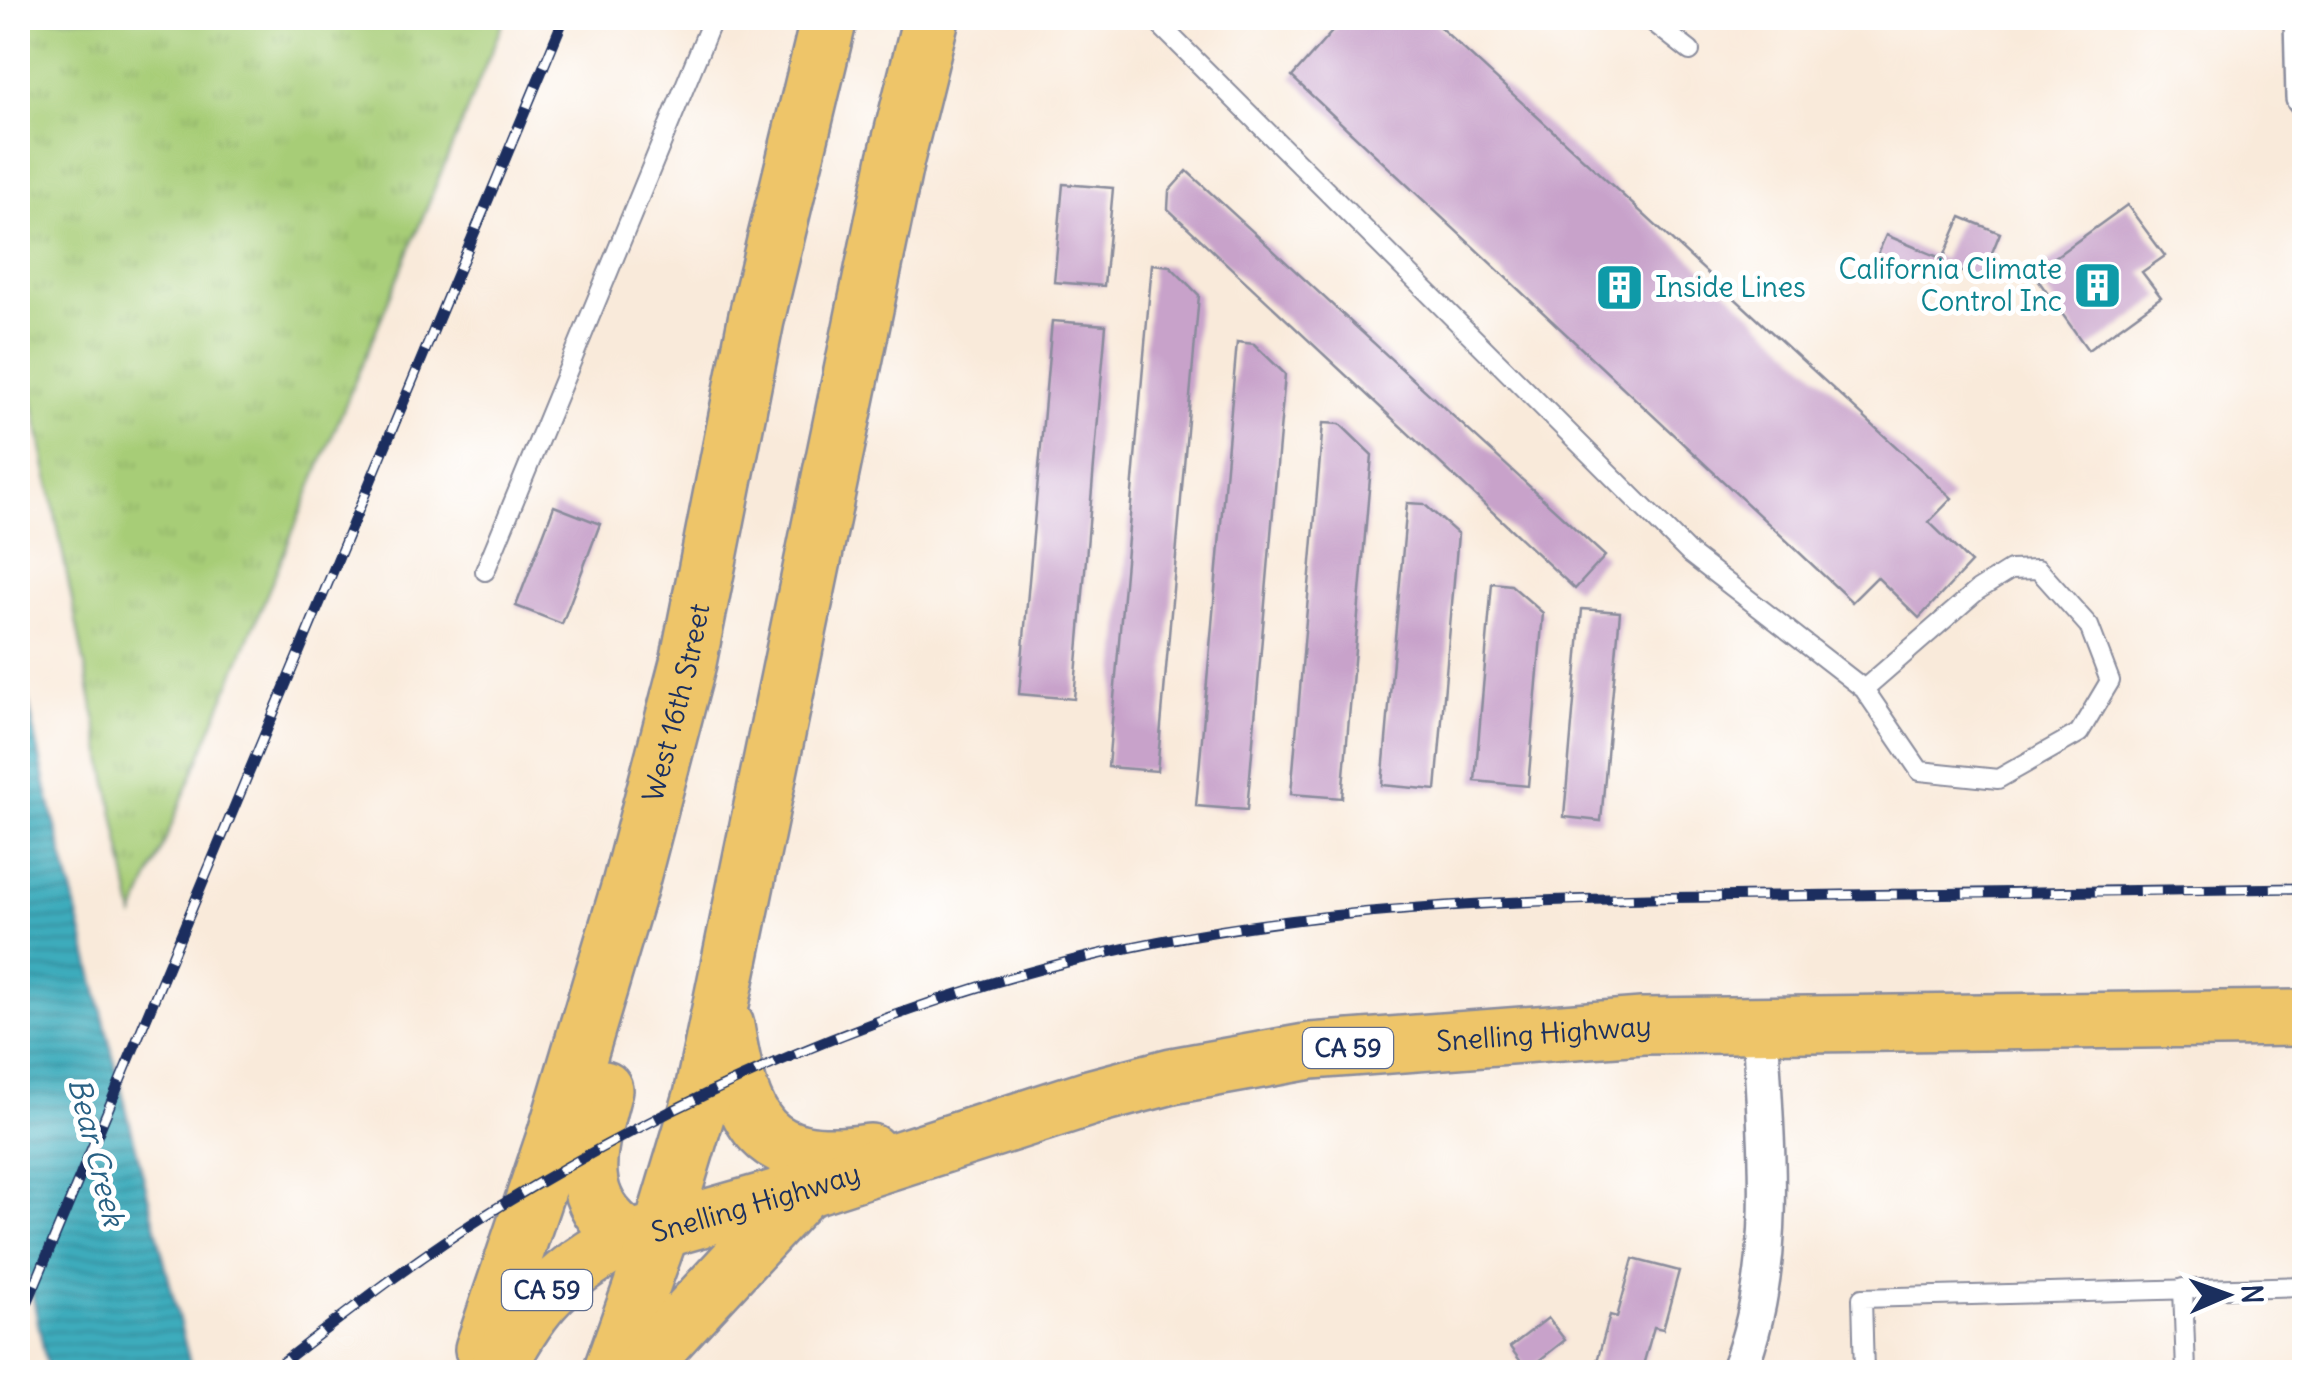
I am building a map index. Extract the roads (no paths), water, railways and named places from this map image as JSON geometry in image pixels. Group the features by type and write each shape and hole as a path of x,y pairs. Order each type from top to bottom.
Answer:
{"main road":[{"name":"West 16th Street","path":"475,1372 555,1136 630,885 688,663 752,340 828,18"},
{"path":"610,1372 645,1235 702,1096 887,198 932,18"},
{"path":"645,1235 610,1225 588,1183 586,1157 652,911 681,782 688,663"},
{"path":"723,1004 745,1110 758,1128 786,1148 812,1157 841,1157 947,1141"},
{"name":"Snelling Highway","path":"645,1235 1172,1076 1311,1051 1642,1026 2304,1018"},
{"name":"CA 59","path":"641,1372 803,1190"},
{"name":"CA 59","path":"496,1372 522,1321 547,1290 576,1266 645,1235"}],"street":[{"path":"2302,18 2304,98"},
{"path":"1738,1372 1756,1328 1769,1228 1760,1023"}],"lane":[{"path":"485,571 714,18"},
{"path":"1153,18 1690,554 1864,690 1920,771 1998,779 2080,734 2110,681 2089,626 2038,569 2010,570 1978,590 1864,690"},
{"path":"1648,18 1690,50"},
{"path":"1864,1372 1862,1298 2304,1286"},
{"path":"2184,1288 2186,1372"}],"water":[{"name":"Bear Creek","path":"18,653 48,795 192,1372 48,1372 18,1223"}],"railway":[{"path":"18,1325 564,18"},
{"path":"270,1372 467,1227 628,1133 834,1038 1048,967 1228,929 1319,917 1501,903 2304,888"}],"place":[{"name":"California Climate Control Inc","path":"2097,285"},
{"name":"Inside Lines","path":"1620,287"}]}
